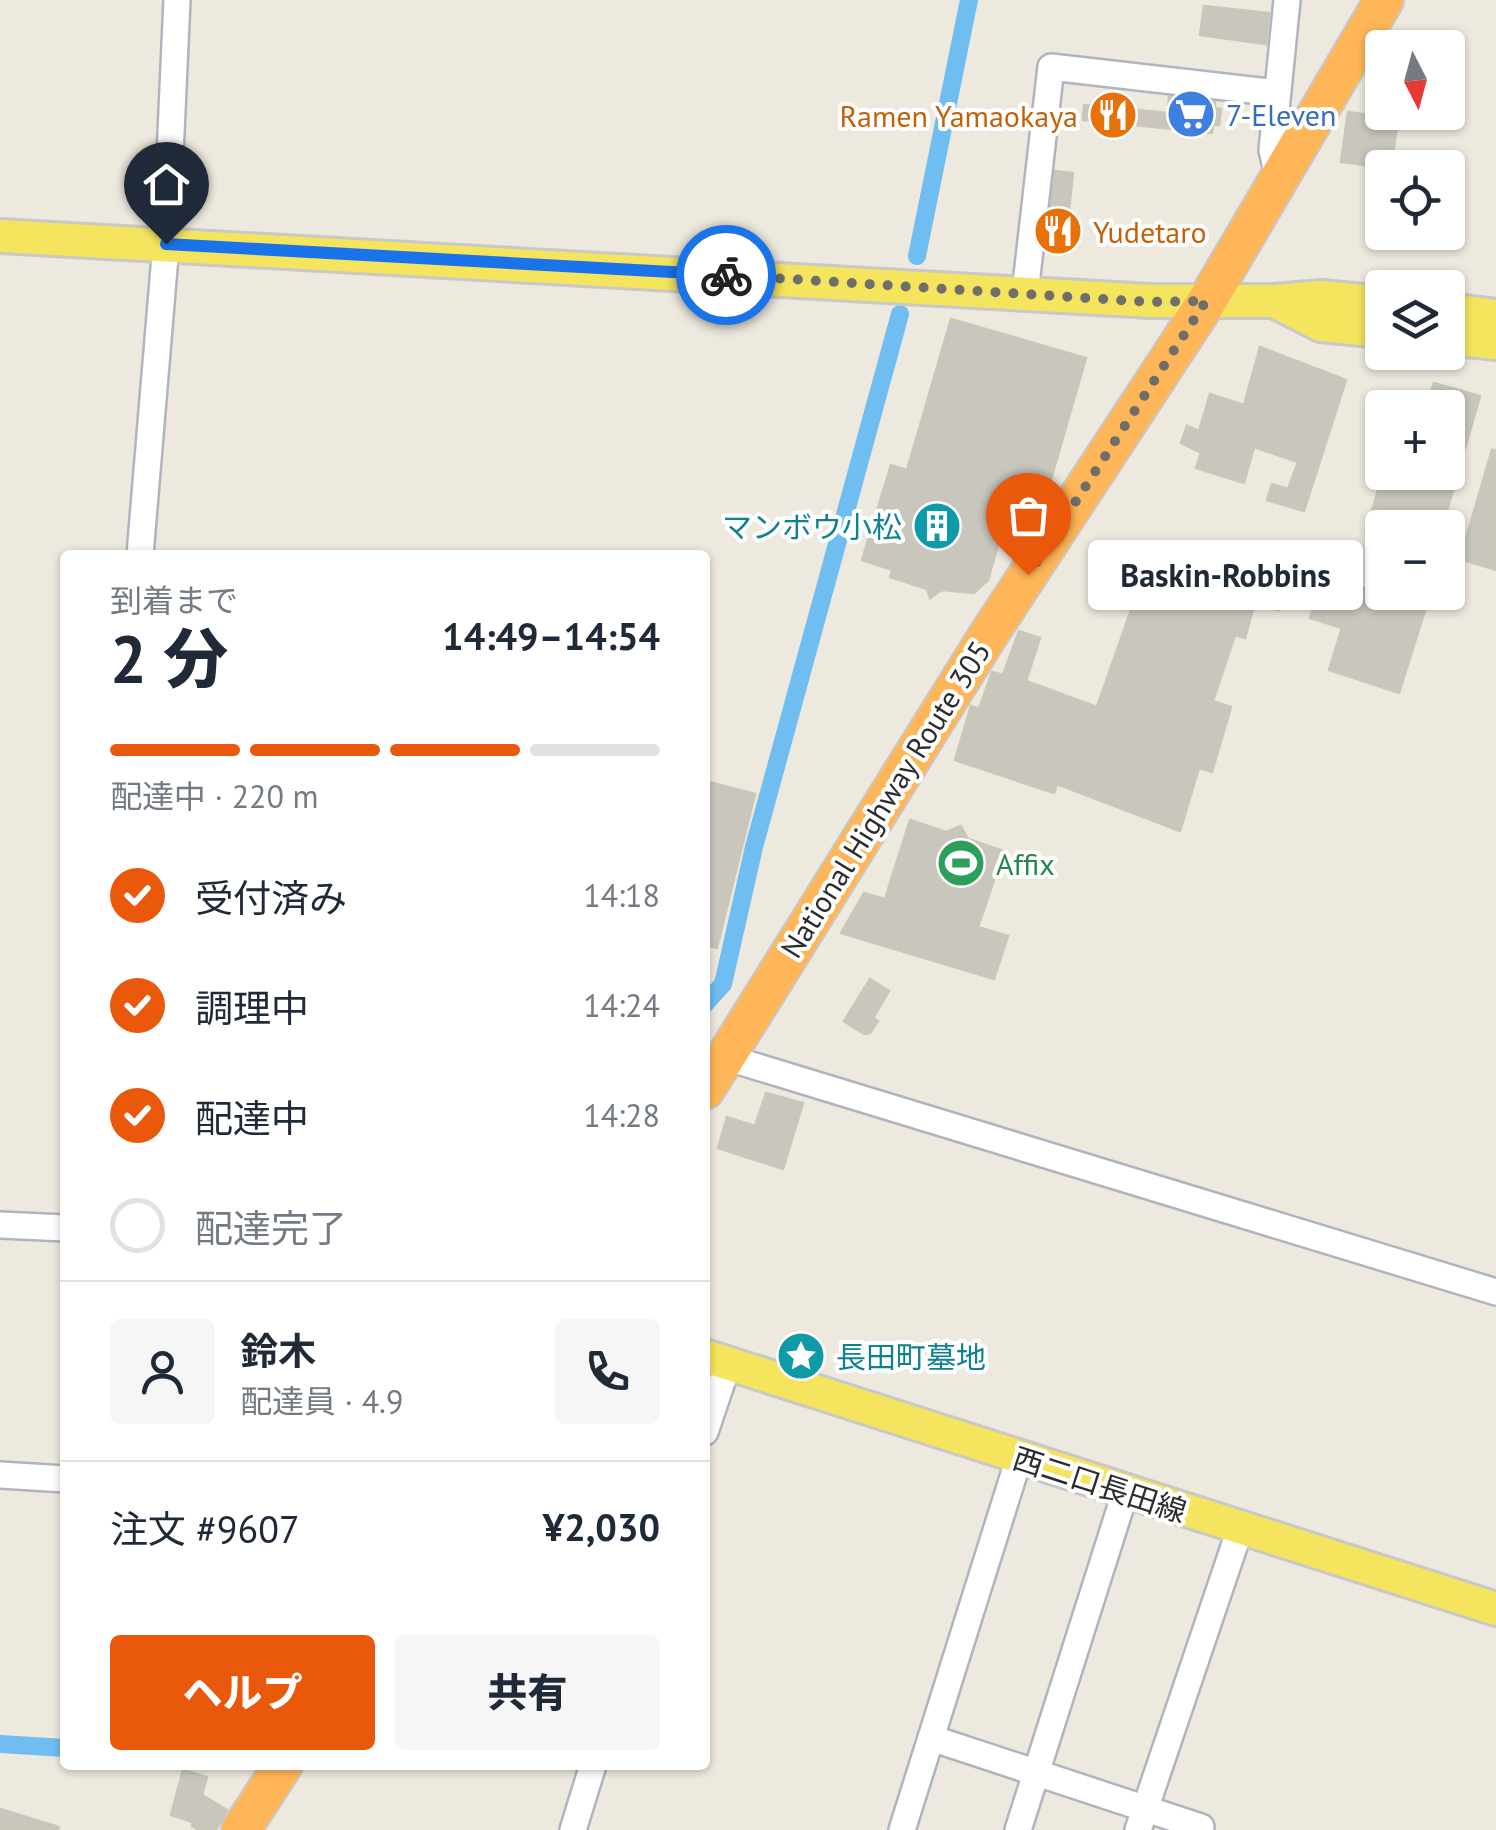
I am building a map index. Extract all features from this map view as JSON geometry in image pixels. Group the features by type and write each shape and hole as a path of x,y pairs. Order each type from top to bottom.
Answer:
{"highway":[{"name":"National Highway Route 305","path":"710,1082 977,653 1206,301 1384,0"},
{"path":"242,1830 279,1770"}],"main road":[{"path":"0,236 1025,293 1206,301 1322,296 1365,301"},
{"path":"1274,301 1322,325 1365,329"},
{"path":"1465,312 1496,316"},
{"path":"1465,340 1496,343"},
{"name":"西二口長田線","path":"716,1360 1496,1609"}],"street":[{"path":"140,550 166,244 177,0"},
{"path":"1278,176 1272,150 1287,0"},
{"path":"1025,293 1051,67 1277,93"},
{"path":"725,1057 1496,1292"},
{"path":"0,1224 60,1228"},
{"path":"710,1399 716,1360"},
{"path":"902,1830 1019,1458"},
{"path":"0,1475 60,1479"},
{"path":"1018,1830 1125,1493"},
{"path":"1141,1819 1240,1529"},
{"path":"931,1738 1036,1773 1141,1819 1201,1827"},
{"path":"573,1830 592,1770"}],"building":[{"path":"1204,6 1269,13 1266,44 1200,35"},
{"path":"1169,97 1215,102 1215,108 1221,109 1219,125 1213,125 1212,133 1083,120 1084,105 1168,113"},
{"path":"1348,112 1365,114 1365,130 1396,130 1394,150 1365,150 1365,165 1341,162"},
{"path":"1055,171 1073,173 1065,246 1047,244"},
{"path":"951,319 1086,358 1047,493 1015,484 988,580 974,593 942,590 930,598 927,589 890,577 893,570 862,560 891,465 907,470"},
{"path":"1260,347 1346,380 1304,511 1267,500 1272,484 1288,489 1298,462 1254,447 1244,483 1196,468 1201,453 1181,443 1187,426 1199,431 1210,394 1244,405"},
{"path":"1434,383 1459,390 1431,390"},
{"path":"1465,392 1480,396 1465,448"},
{"path":"1492,450 1496,450 1496,570 1465,561 1465,542"},
{"path":"1378,490 1453,490 1447,510 1372,510"},
{"path":"1250,551 1289,564 1278,610 1255,602 1245,638 1235,635 1213,701 1231,707 1212,772 1199,768 1180,831 1057,784 1054,793 955,760 971,706 979,709 992,672 1003,675 1019,631 1040,638 1026,681 1097,707 1145,570 1222,594 1232,559 1246,562"},
{"path":"1324,576 1365,588 1365,610 1425,610 1399,693 1329,670 1342,628 1310,618"},
{"path":"710,782 755,794 717,948 710,946"},
{"path":"910,820 946,832 961,826 968,839 1004,851 978,927 1008,936 994,979 841,933 864,893 885,899"},
{"path":"870,979 889,991 873,1018 878,1021 870,1033 864,1034 844,1021"},
{"path":"766,1093 803,1103 783,1169 718,1148 727,1117 755,1126"},
{"path":"183,1770 207,1777 202,1795 227,1810 216,1830 199,1830 192,1826 193,1822 171,1815"},
{"path":"0,1809 59,1827 58,1830 0,1830"}],"waterway":[{"path":"917,256 969,0"},
{"path":"710,998 723,984 754,847 900,314"},
{"path":"0,1744 60,1748"}],"way so far":[{"path":"726,275 1150,302 1206,301 1166,357 1130,420 1028,575"}],"place":[{"name":"7-Eleven","path":"1191,114"},
{"name":"Ramen Yamaokaya","path":"1113,115"},
{"name":"Yudetaro","path":"1058,231"},
{"name":"マンボウ小松","path":"937,526"},
{"name":"Baskin-Robbins","path":"1028,575"},
{"name":"Affix","path":"961,863"},
{"name":"長田町墓地","path":"801,1356"}],"route":[{"path":"166,244 726,275"}]}
